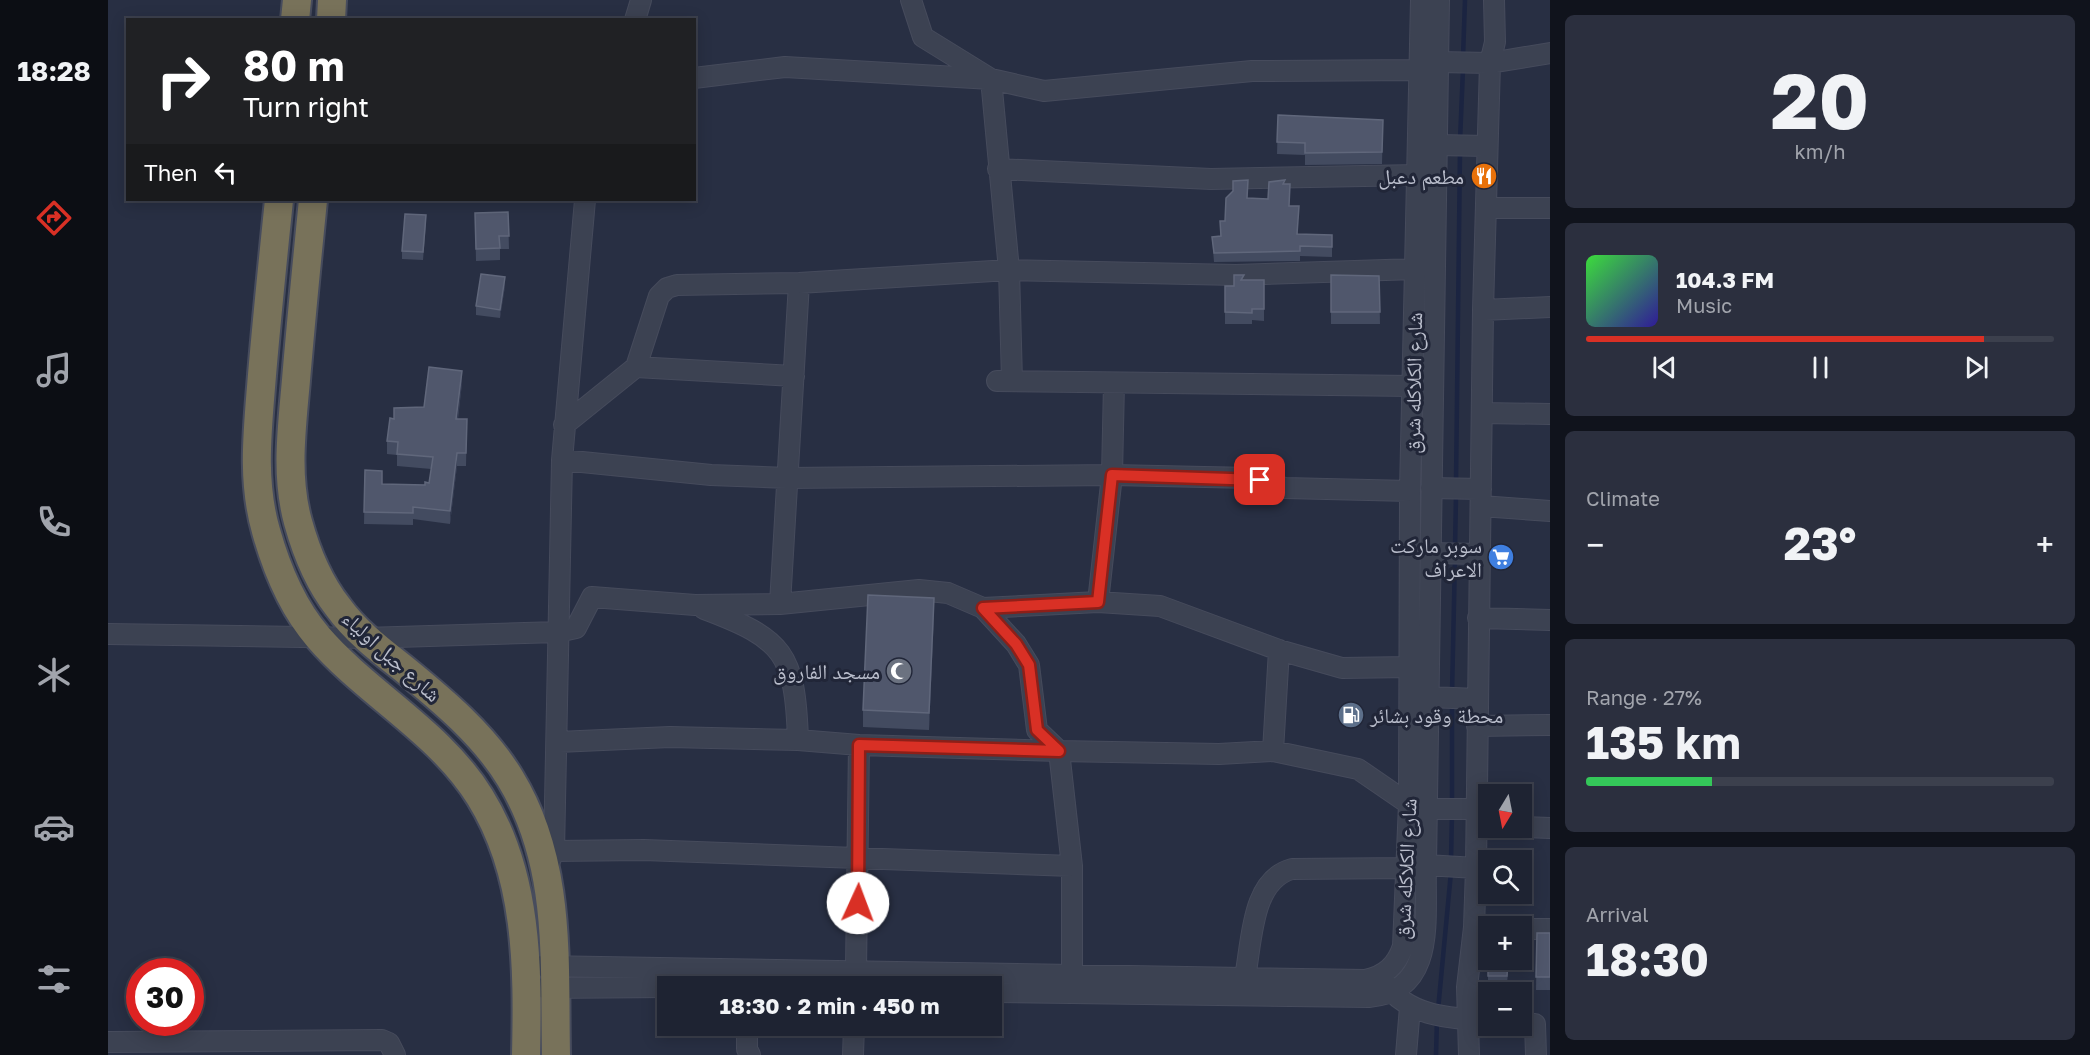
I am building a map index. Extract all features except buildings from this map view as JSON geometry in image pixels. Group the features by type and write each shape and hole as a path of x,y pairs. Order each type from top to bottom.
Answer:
{"highway":[{"path":"296,18 297,0"},
{"path":"331,18 332,0"},
{"name":"شارع جبل اولياء","path":"279,201 258,426 256,477 260,509 275,556 298,608 318,637 349,669 418,729 461,772 479,795 495,824 509,857 521,915 527,977 526,1055"},
{"name":"شارع جبل اولياء","path":"313,201 291,437 291,490 298,522 321,580 338,608 365,638 453,711 488,747 509,777 551,859 556,977 556,1055"}],"street":[{"path":"636,18 641,0"},
{"path":"911,0 923,37 991,79"},
{"name":"شارع الكلاكله شرق","path":"1386,985 1412,979 1421,958 1426,865 1418,806 1409,667 1410,491 1420,0"},
{"name":"شارع الكلاكله شرق","path":"1386,985 1403,946 1406,868 1418,806 1429,697 1440,0"},
{"path":"1479,784 1477,699 1483,310 1490,63 1495,42 1494,0"},
{"path":"1438,62 1490,63 1550,53"},
{"path":"696,78 785,67 991,79 1044,91 1061,91 1252,71 1420,70"},
{"path":"991,79 1009,270 1004,381 1412,386"},
{"path":"1437,145 1487,146"},
{"path":"998,169 1211,179 1418,175"},
{"path":"585,201 562,460 558,742 551,859 644,850 1072,866"},
{"path":"1486,208 1550,208"},
{"path":"564,425 636,367 659,296 666,288 677,285 799,283 1009,270 1236,275 1416,269"},
{"path":"780,604 799,283"},
{"path":"1483,310 1550,307"},
{"path":"636,367 794,376"},
{"path":"1098,602 1112,475 1114,383"},
{"path":"1483,413 1550,414"},
{"path":"562,460 711,475 788,478 1112,475 1251,478 1285,488 1410,491"},
{"path":"1431,488 1550,511"},
{"path":"1430,553 1480,554"},
{"path":"108,633 365,638 558,632 576,628 592,597 695,605 780,604 919,590 948,593 983,608 1016,644 1029,665 1037,730 1059,751 1072,866 1072,973"},
{"path":"983,608 1098,602 1161,606 1279,650 1342,668 1409,667"},
{"path":"695,605 747,625 770,639 782,652 793,679 798,740"},
{"path":"1478,618 1550,620"},
{"path":"1273,751 1279,650"},
{"path":"1429,697 1477,699"},
{"path":"1477,726 1550,726"},
{"path":"558,742 670,737 1059,751 1219,754 1273,751 1358,769 1418,806 1478,819"},
{"path":"856,970 859,745"},
{"path":"1532,827 1550,828"},
{"path":"1479,838 1476,868 1480,916"},
{"path":"1426,865 1476,868"},
{"path":"1245,978 1259,903 1268,885 1281,872 1304,869 1406,868"},
{"path":"1532,928 1550,929"},
{"path":"1478,941 1467,987 1478,1017"},
{"path":"527,977 856,970 1365,980 1386,985 1410,1007 1478,1020"},
{"path":"556,977 657,986"},
{"path":"1002,992 1368,997 1386,985"},
{"path":"1406,1055 1410,1007"},
{"path":"1468,1055 1478,1023"},
{"path":"1535,1023 1536,1055"},
{"path":"747,1036 747,1049 750,1055"},
{"path":"853,1055 854,1036"},
{"path":"108,1042 382,1040 389,1042 395,1055"}],"waterway":[{"path":"1463,57 1465,0"},
{"path":"1460,141 1463,69"},
{"path":"1456,483 1460,150"},
{"path":"1455,549 1456,495"},
{"path":"1452,693 1455,558"},
{"path":"1452,701 1452,804"},
{"path":"1451,861 1452,812"},
{"path":"1438,1010 1451,872"},
{"path":"1436,1055 1437,1019"}],"place":[{"name":"مطعم دعبل","path":"1484,176"},
{"name":"سوبر ماركت الاعراف","path":"1501,557"},
{"name":"مسجد الفاروق","path":"899,671"},
{"name":"محطة وقود بشائر","path":"1351,715"}],"route":[{"path":"858,903 859,745 1059,751 1037,730 1029,665 1016,644 983,608 1098,602 1112,475 1260,480"}]}
